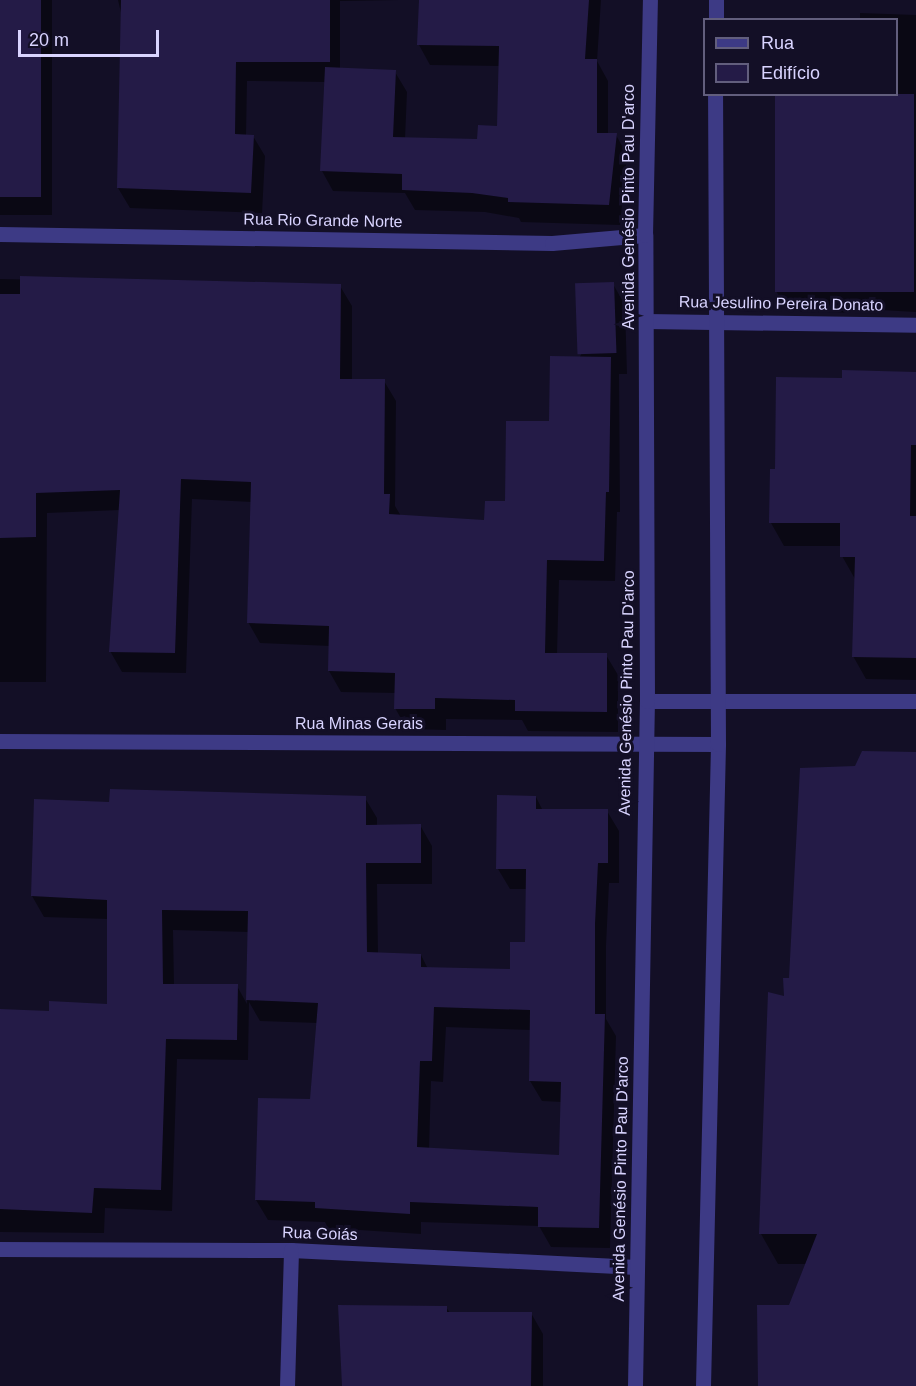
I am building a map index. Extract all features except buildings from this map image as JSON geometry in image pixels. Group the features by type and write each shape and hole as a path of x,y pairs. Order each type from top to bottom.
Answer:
{"street":[{"name":"Avenida Genésio Pinto Pau D'arco","path":"635,1386 646,701 645,235 650,0"},
{"path":"716,0 716,18"},
{"path":"703,1386 718,744 715,96"},
{"name":"Rua Rio Grande Norte","path":"0,234 552,243 645,235"},
{"name":"Rua Jesulino Pereira Donato","path":"646,321 717,320 916,325"},
{"path":"646,701 916,701"},
{"name":"Rua Minas Gerais","path":"0,741 718,744"},
{"name":"Rua Goiás","path":"0,1249 291,1250 637,1267"},
{"path":"287,1386 291,1250"}]}
